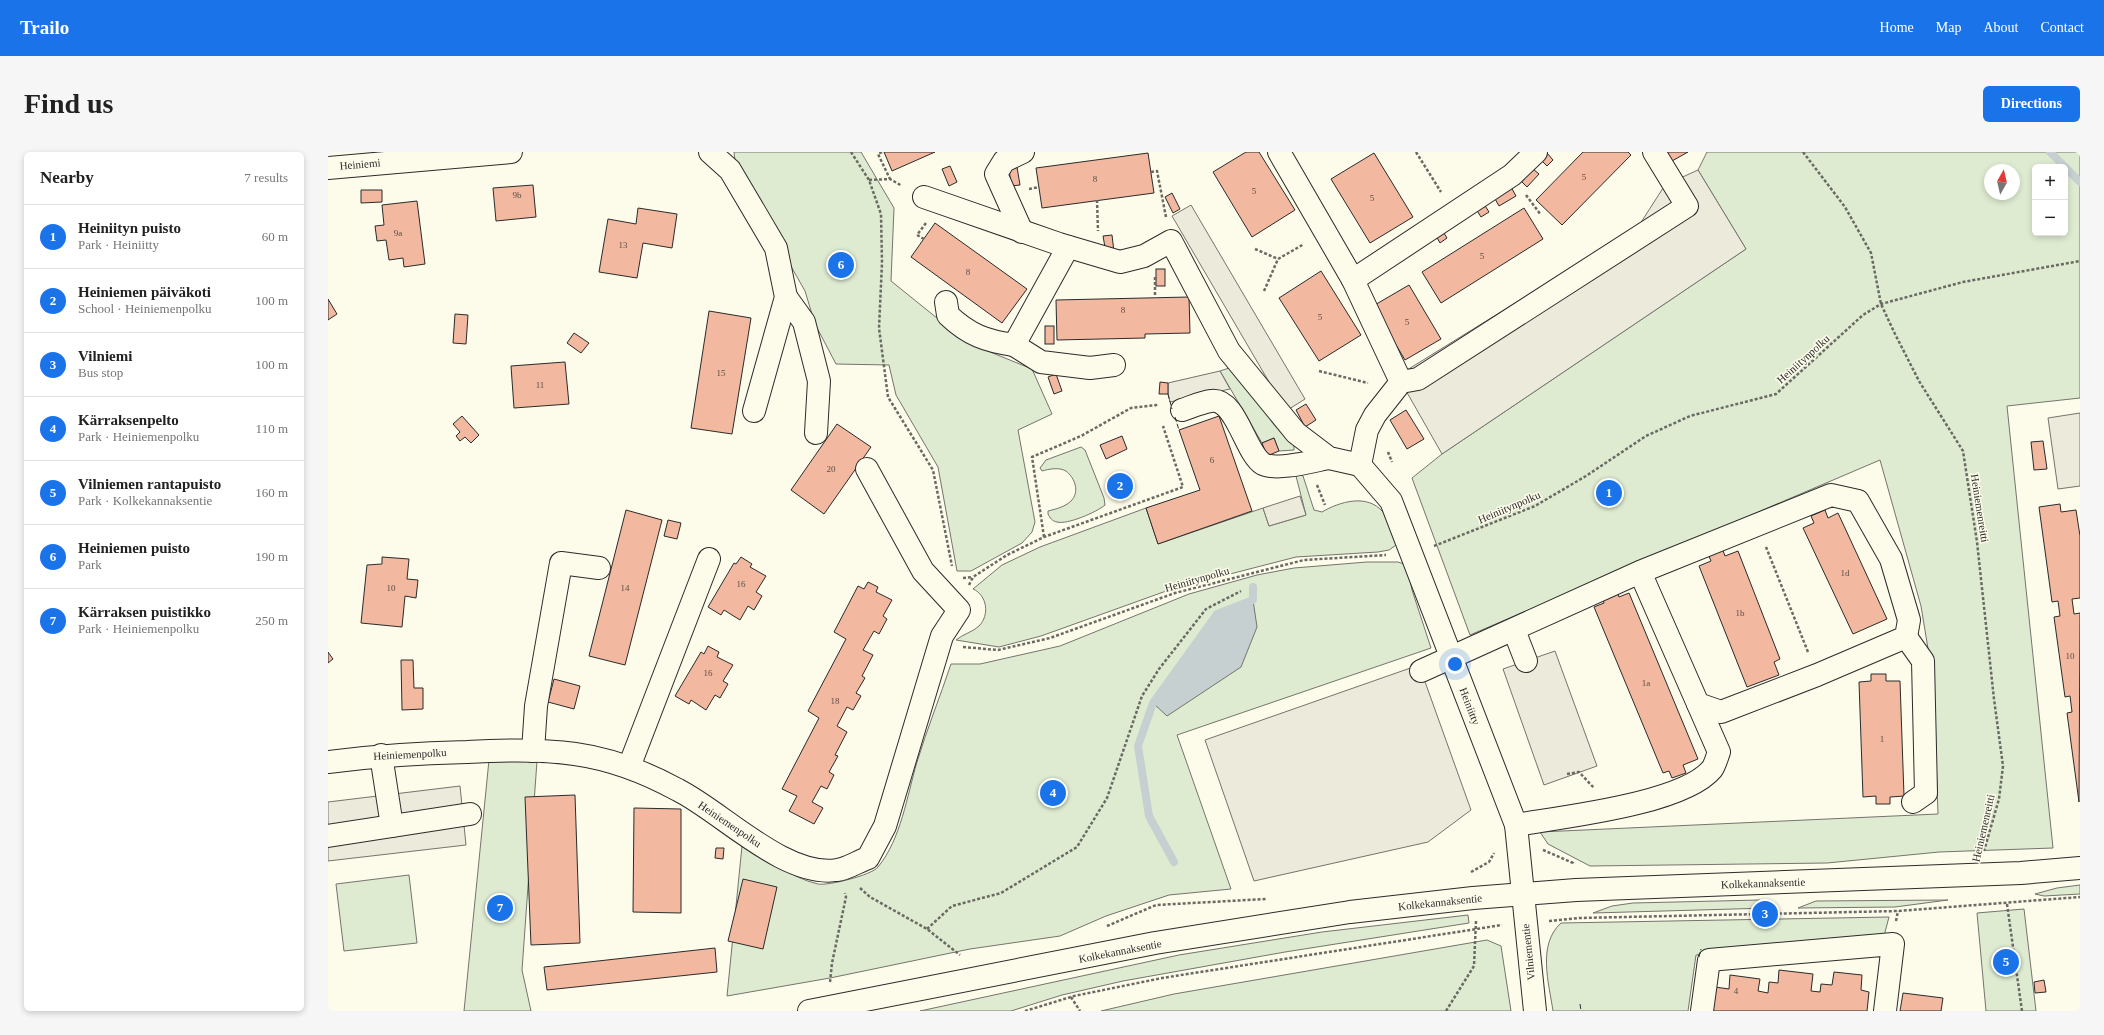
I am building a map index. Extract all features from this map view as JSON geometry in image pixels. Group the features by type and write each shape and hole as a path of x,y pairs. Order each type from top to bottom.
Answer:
{"street":[{"name":"Heiniemi","path":"328,168 511,152"},
{"path":"710,152 730,170 776,248 786,297 804,322 819,381 816,433"},
{"path":"1022,232 996,174 1004,161 1023,152"},
{"path":"1279,152 1353,280 1397,387"},
{"path":"1353,280 1512,175 1536,152"},
{"path":"1182,410 1212,400 1223,403 1238,423 1251,449 1262,464 1274,467 1329,458 1360,465 1367,430 1375,415 1397,387 1418,379 1687,206 1654,152"},
{"path":"924,197 1022,232 1120,262 1144,256 1171,241 1229,350 1296,434 1329,458"},
{"path":"1014,345 1068,247"},
{"path":"754,411 786,297"},
{"path":"946,302 948,315 963,329 988,341 1014,345 1041,362 1090,368 1114,365"},
{"name":"Heiniitty","path":"1360,465 1391,501 1410,554 1452,658 1516,825 1522,894"},
{"path":"867,469 923,571 948,584 959,610"},
{"path":"1421,671 1640,572 1831,495 1858,501 1891,559 1909,620 1906,637 1923,661 1926,792 1913,802"},
{"path":"629,768 709,559"},
{"path":"533,751 536,706 561,563 599,568"},
{"path":"1516,825 1640,803 1695,783 1712,768 1719,752 1640,572"},
{"name":"Heiniemenpolku","path":"328,762 381,755 533,751 577,754 629,768 679,790 759,844 786,859 810,868 838,870 868,858 880,836 942,636 959,610"},
{"path":"1514,630 1526,661"},
{"path":"1698,704 1721,712 1817,675 1906,637"},
{"path":"381,755 392,826"},
{"path":"328,836 470,814"},
{"name":"Kolkekannaksentie","path":"808,1011 1163,942 1350,912 1522,894 1981,875 2080,868"},
{"name":"Vilniementie","path":"1522,894 1534,1011"},
{"path":"1702,1011 1709,960 1893,944 1885,1011"}],"path":[{"path":"851,152 869,180 881,214 882,263 879,328 888,397 933,470 948,584 972,577 1007,555 1044,537 1183,487 1161,420"},
{"path":"882,152 878,154 890,179"},
{"path":"1416,152 1455,213"},
{"name":"Heiniemenreitti","path":"1803,152 1845,207 1871,254 1881,304 1919,381 1963,451 1977,542 1994,699 2003,766 1998,799 1988,832 1981,875 1982,905"},
{"path":"1151,172 1157,171 1171,241"},
{"path":"869,180 890,179 924,197"},
{"path":"1264,291 1278,259 1325,231"},
{"path":"1255,249 1278,259"},
{"name":"Heiniitynpolku","path":"940,643 971,649 998,650 1050,638 1175,593 1255,571 1304,560 1410,554 1535,506 1586,476 1646,436 1690,416 1776,394 1863,315 1881,304 1963,282 2080,261"},
{"path":"1319,371 1397,387"},
{"path":"1044,537 1032,457 1081,436 1131,408 1156,405 1158,412"},
{"path":"1757,525 1817,675"},
{"path":"959,610 972,577"},
{"path":"927,929 952,906 1001,893 1077,847 1107,798 1142,696 1152,680 1206,609 1241,591"},
{"path":"838,870 870,897 927,929 965,960"},
{"path":"830,984 832,963 846,897 838,870"},
{"path":"2008,904 2022,1011"},
{"path":"1446,1011 1474,966 1477,928"},
{"path":"1071,997 1080,1011"}],"green space":[{"path":"734,152 861,152 894,208 891,281 968,343 1032,369 1052,414 1018,430 1035,522 1032,532 1022,543 971,571 957,571 938,467 896,395 889,365 836,364 815,324 805,291 736,169"},
{"path":"1707,152 2080,152 2080,398 2007,406 2053,848 1939,852 1827,863 1590,866 1548,844 1540,832 1938,814 1933,679 1921,606 1880,460 1470,635 1412,478 1442,454 1746,249 1698,170"},
{"path":"1235,366 1294,444 1294,450 1279,451 1274,438 1262,443 1220,371"},
{"path":"1081,447 1085,450 1104,498 1105,505 1074,520 1068,522 1055,522 1048,514 1048,511 1057,509 1071,501 1074,497 1076,489 1074,481 1066,471 1051,469 1042,471 1040,468 1046,460"},
{"path":"1299,474 1303,476 1314,510 1322,512 1336,505 1353,501 1369,503 1376,506 1385,515 1392,530 1396,545 1389,550 1378,552 1296,557 1169,590 1041,636 999,647 956,640 979,626 985,616 986,611 984,600 978,592 973,589 1002,565 1040,547 1146,508 1158,544 1263,508 1269,526 1306,515 1296,476"},
{"path":"1367,562 1398,562 1407,565 1412,590 1431,648 1177,735 1231,889 1169,895 1106,916 1060,936 970,949 830,978 727,996 742,846 788,873 818,884 850,879 868,873 878,867 886,856 898,830 917,762 951,664 980,664 1060,646 1189,594 1257,575 1294,568"},
{"path":"489,760 537,761 522,970 531,1011 464,1011"},
{"path":"409,875 417,943 344,951 336,884"},
{"path":"2080,885 2080,894 2044,896 2035,894 2057,888"},
{"path":"1760,900 1769,908 1593,913 1612,906 1633,903"},
{"path":"1948,900 1895,907 1798,908 1816,901"},
{"path":"2024,909 2036,1011 1986,1011 1977,913"},
{"path":"1468,915 1469,923 1285,952 1123,981 1062,995 1011,1011 920,1011 1179,955 1322,932"},
{"path":"1889,917 1883,940 1696,955 1688,1011 1553,1011 1547,977 1547,953 1549,942 1561,923"},
{"path":"1487,940 1501,946 1511,1011 1101,1011 1174,994"}],"shaded area":[{"path":"1698,170 1746,249 1442,454 1401,382 1407,370 1638,227 1665,185"},
{"path":"1191,205 1305,399 1286,411 1172,216"},
{"path":"1220,371 1230,389 1170,402 1168,383"},
{"path":"2080,413 2080,486 2058,489 2048,418"},
{"path":"1300,496 1306,515 1269,526 1263,508"},
{"path":"1253,600 1257,627 1241,667 1167,716 1153,703 1217,614"},
{"path":"1555,651 1597,766 1544,785 1503,669"},
{"path":"1419,665 1471,810 1428,842 1254,881 1205,740"},
{"path":"460,786 466,845 328,861 328,802"}],"building":[{"path":"884,152 935,152 892,171"},
{"path":"1246,152 1259,152 1295,210 1252,237 1213,172"},
{"path":"1583,152 1628,152 1631,155 1562,225 1536,200"},
{"path":"1667,152 1688,152 1672,161"},
{"path":"1148,153 1154,193 1042,208 1036,168"},
{"path":"1374,153 1413,217 1370,243 1331,179"},
{"path":"1547,153 1553,160 1547,166 1541,160"},
{"path":"950,166 957,182 949,186 942,169"},
{"path":"1017,167 1020,185 1011,186 1009,168"},
{"path":"1533,169 1539,174 1527,187 1521,181"},
{"path":"533,185 536,217 496,221 493,188"},
{"path":"1511,187 1516,196 1499,206 1494,197"},
{"path":"361,190 382,190 382,202 361,203"},
{"path":"1172,193 1180,209 1173,213 1165,197"},
{"path":"417,201 425,264 404,267 403,258 389,260 386,240 377,241 375,226 384,225 382,205"},
{"path":"1484,204 1489,212 1481,217 1476,209"},
{"path":"638,208 677,214 672,248 643,243 637,278 599,272 608,219 636,224"},
{"path":"1524,208 1543,239 1441,303 1422,272"},
{"path":"935,223 1027,289 1002,323 911,257"},
{"path":"1442,230 1447,238 1440,243 1435,234"},
{"path":"1112,235 1114,252 1106,253 1103,236"},
{"path":"1156,269 1165,269 1165,286 1156,286"},
{"path":"1321,271 1361,335 1319,361 1279,298"},
{"path":"1409,285 1441,339 1405,360 1373,306"},
{"path":"1189,297 1190,333 1145,334 1145,338 1057,340 1056,300"},
{"path":"328,299 337,314 328,320"},
{"path":"709,311 751,318 732,434 691,428"},
{"path":"455,314 468,315 466,344 453,343"},
{"path":"1045,326 1054,326 1054,344 1045,344"},
{"path":"574,333 589,343 581,353 567,343"},
{"path":"565,362 569,404 514,408 511,366"},
{"path":"1056,374 1062,391 1054,394 1048,377"},
{"path":"1160,382 1168,383 1168,394 1159,394"},
{"path":"1306,404 1316,420 1305,427 1296,410"},
{"path":"1406,410 1424,439 1407,449 1390,420"},
{"path":"462,416 479,435 471,443 465,437 460,441 456,436 460,432 453,424"},
{"path":"1219,416 1252,511 1158,544 1146,508 1200,490 1179,430"},
{"path":"837,424 871,447 824,514 791,490"},
{"path":"1122,436 1127,449 1106,459 1100,445"},
{"path":"1274,438 1279,451 1267,456 1262,443"},
{"path":"2043,441 2047,469 2034,470 2031,442"},
{"path":"2060,504 2061,512 2076,510 2080,536 2080,598 2072,599 2074,614 2080,613 2079,802 2067,713 2072,712 2070,696 2065,697 2054,617 2060,616 2058,601 2052,602 2039,507"},
{"path":"626,510 662,520 625,665 589,656"},
{"path":"1825,510 1828,518 1838,513 1887,619 1853,634 1803,528 1814,523 1811,516"},
{"path":"668,520 681,523 677,539 664,536"},
{"path":"1722,548 1725,556 1738,551 1780,659 1774,662 1779,675 1747,687 1699,566 1711,561 1708,554"},
{"path":"382,557 409,559 407,579 418,580 416,598 405,596 402,627 361,623 367,565 382,564"},
{"path":"741,557 752,564 750,567 766,576 756,592 762,596 754,610 748,606 740,620 724,610 721,615 708,607 734,563 736,564"},
{"path":"868,582 878,587 876,592 892,600 883,616 887,619 879,634 874,631 863,650 873,655 862,676 865,678 856,693 861,696 853,710 847,707 837,726 847,732 835,755 838,756 829,772 834,775 827,789 821,786 812,802 823,808 814,824 789,811 797,796 782,789 819,718 808,711 846,639 834,632 858,586 864,589"},
{"path":"1616,589 1619,597 1629,593 1698,759 1683,765 1686,773 1672,778 1669,771 1663,773 1594,607 1604,603 1601,595"},
{"path":"708,646 719,652 717,657 733,665 723,681 728,684 720,698 715,695 706,710 691,700 689,704 675,696 701,652 704,654"},
{"path":"328,652 333,659 328,663"},
{"path":"401,660 413,660 414,688 423,688 423,709 402,710"},
{"path":"1871,674 1886,674 1886,681 1900,681 1904,796 1890,797 1890,804 1876,804 1876,796 1863,797 1859,682 1871,681"},
{"path":"554,679 580,686 574,709 548,702"},
{"path":"575,795 580,943 531,945 525,797"},
{"path":"634,808 681,809 681,913 633,912"},
{"path":"716,848 724,848 723,859 715,858"},
{"path":"743,879 777,887 763,949 728,941"},
{"path":"715,948 717,972 547,990 544,967"},
{"path":"1779,970 1813,974 1811,991 1820,992 1821,984 1832,985 1834,972 1862,975 1861,990 1869,992 1867,1011 1712,1011 1715,987 1729,989 1730,975 1760,979 1758,991 1768,993 1769,982 1778,983"},
{"path":"2044,980 2046,992 2035,993 2034,982"},
{"path":"1903,993 1943,998 1941,1011 1900,1011"}],"waterway":[{"path":"2050,152 2080,182"},
{"path":"1174,862 1149,816 1138,746 1153,703 1217,614 1253,600 1253,587"}],"fence":[{"path":"1168,394 1172,409"},
{"path":"1175,417 1179,430"},
{"path":"1699,957 1701,949"},
{"path":"1580,1004 1581,1011"}],"place":[{"name":"Heiniemen puisto","path":"841,265"},
{"name":"Heiniemen päiväkoti","path":"1120,486"},
{"name":"Heiniityn puisto","path":"1609,493"},
{"name":"Kärraksenpelto","path":"1053,793"},
{"name":"Kärraksen puistikko","path":"500,908"},
{"name":"Vilniemi","path":"1765,914"},
{"name":"Vilniemen rantapuisto","path":"2006,962"}]}
